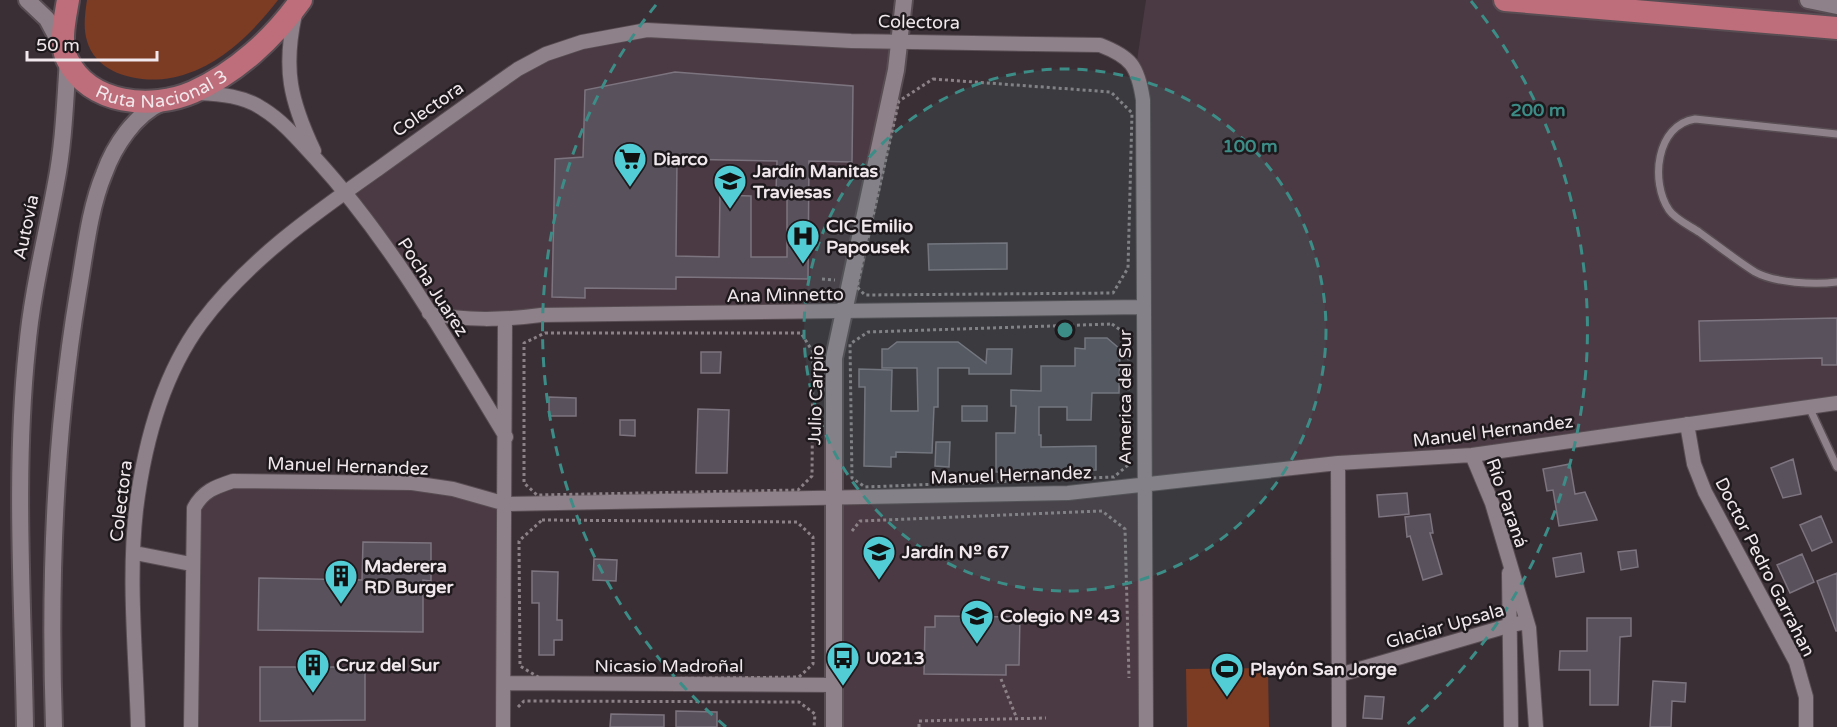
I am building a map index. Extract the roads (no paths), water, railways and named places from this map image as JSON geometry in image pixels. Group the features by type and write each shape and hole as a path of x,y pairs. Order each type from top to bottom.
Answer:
{"highway":[{"path":"66,57 64,34 68,0"},
{"path":"1505,0 1837,28"},
{"name":"Ruta Nacional 3","path":"66,57 87,84 112,97 136,102 164,101 193,92 224,75 251,55 283,23 299,2"}],"street":[{"path":"27,0 47,19 66,57"},
{"name":"Julio Carpio","path":"834,727 834,358 896,70 904,0"},
{"path":"1808,0 1837,6"},
{"path":"299,2 288,53 290,89 294,108 320,164"},
{"name":"Colectora","path":"138,727 136,511 157,410 176,367 200,324 273,246 518,69 546,54 582,42 647,30 899,41 1100,45 1119,53 1136,67"},
{"name":"Autovía","path":"25,727 20,493 26,360 36,274 61,153 66,57"},
{"name":"America del Sur","path":"1136,67 1143,100 1142,308 1146,727"},
{"path":"193,92 230,95 263,108 320,164"},
{"path":"54,727 51,623 57,462 60,415 80,281 96,197 113,153 146,111 164,101"},
{"name":"Pocha Juarez","path":"320,164 345,192 429,313 507,437"},
{"name":"Ana Minnetto","path":"429,313 460,319 505,320 541,315 1142,308"},
{"path":"503,727 507,437 505,320"},
{"name":"Manuel Hernandez","path":"191,564 194,508 201,495 233,481 412,483 453,489 506,504 1068,493 1143,487 1338,463 1472,455 1837,403"},
{"name":"Doctor Pedro Garrahan","path":"1687,424 1694,464 1705,492 1796,662 1806,696 1806,727"},
{"name":"Río Paraná","path":"1472,455 1492,503 1527,622 1534,676 1536,727"},
{"path":"1338,463 1339,727"},
{"path":"135,553 191,564 191,727"},
{"name":"Río Paraná","path":"1509,562 1511,727"},
{"name":"Glaciar Upsala","path":"1339,675 1527,622"},
{"name":"Nicasio Madroñal","path":"504,683 834,685"}],"lane":[{"path":"1837,134 1695,119 1683,121 1668,135 1660,156 1660,186 1670,211 1757,273 1798,283 1837,282"},
{"path":"1809,407 1837,467"}],"place":[{"name":"Diarco","path":"630,188"},
{"name":"Jardín Manitas Traviesas","path":"730,210"},
{"name":"CIC Emilio Papousek","path":"803,265"},
{"name":"Jardín Nº 67","path":"879,581"},
{"name":"Maderera RD Burger","path":"341,605"},
{"name":"Colegio Nº 43","path":"977,645"},
{"name":"U0213","path":"843,687"},
{"name":"Cruz del Sur","path":"313,694"},
{"name":"Playón San Jorge","path":"1227,698"}]}
